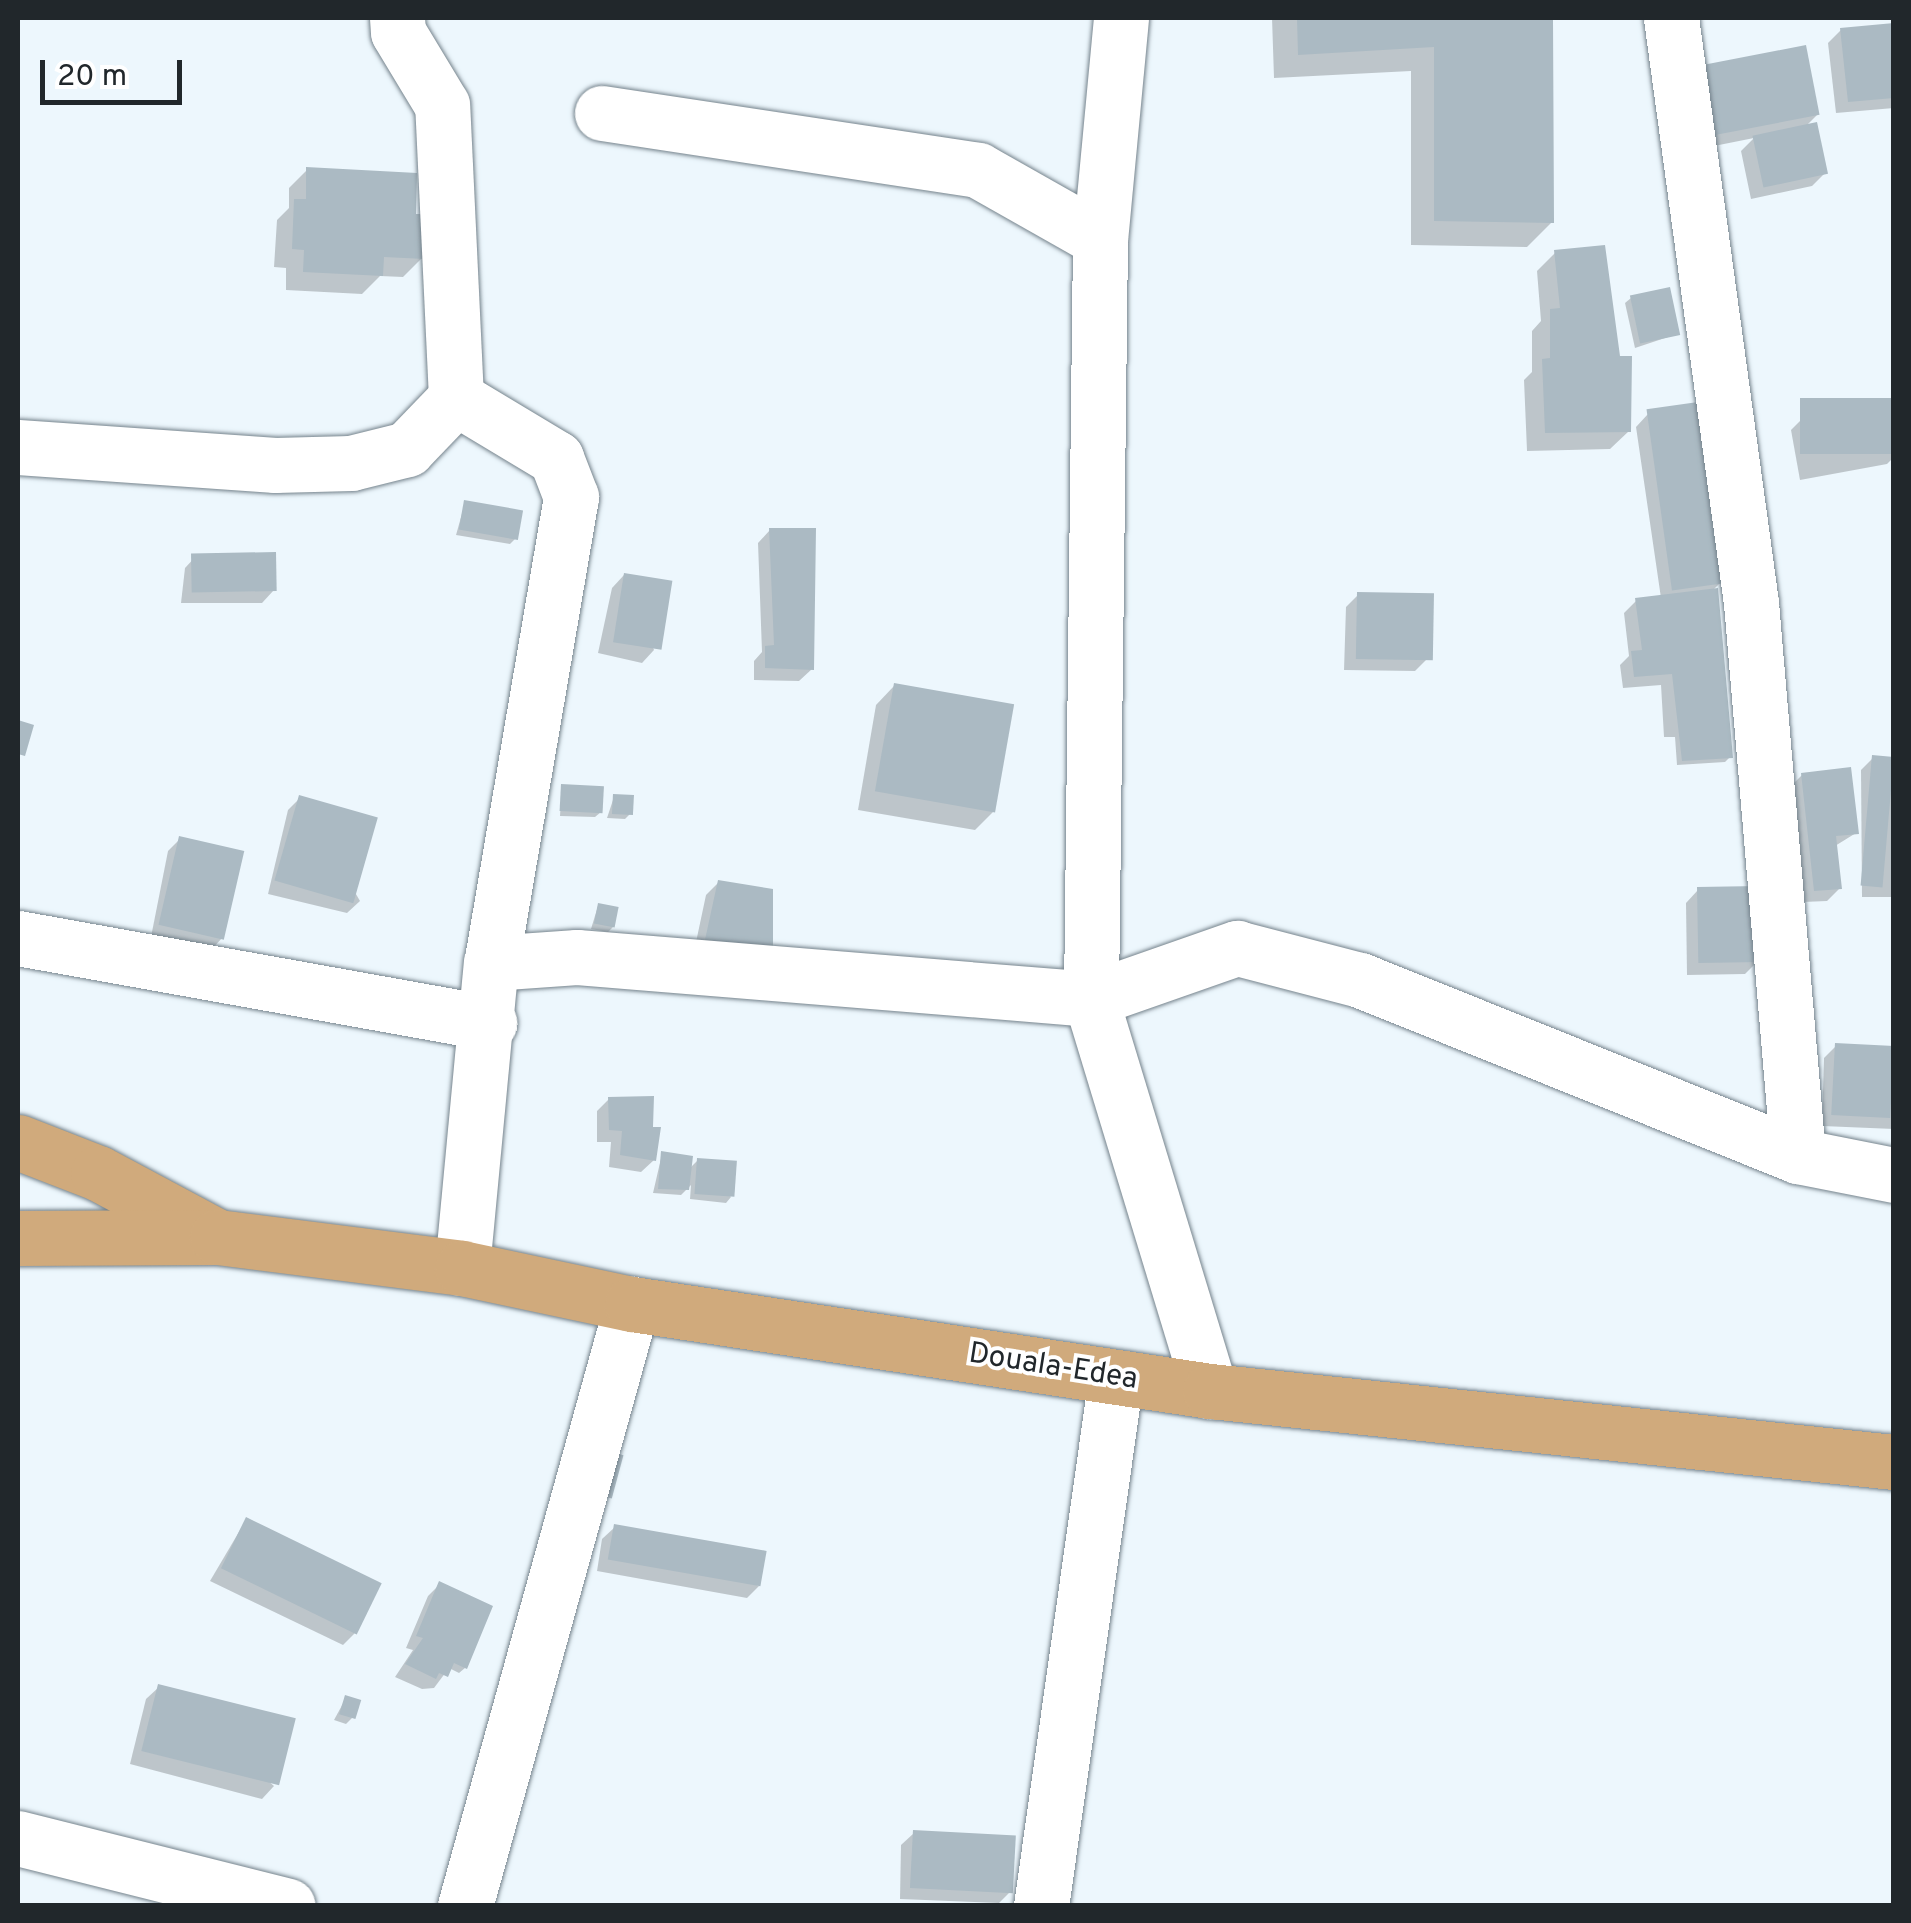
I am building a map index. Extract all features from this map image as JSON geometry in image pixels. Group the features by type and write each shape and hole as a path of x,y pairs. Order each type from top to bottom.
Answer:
{"highway":[{"name":"Douala-Edea","path":"18,1142 98,1173 217,1237"},
{"name":"Douala-Edea","path":"18,1238 217,1237 462,1268 632,1304 1210,1391 1894,1462"}],"street":[{"path":"18,447 276,465 350,463 406,448 456,398 442,105 398,32 397,18"},
{"path":"1121,18 1100,239 1090,999 1210,1391"},
{"path":"1671,18 1750,602 1798,1156"},
{"path":"602,113 978,170 1100,239"},
{"path":"456,398 556,458 571,497 491,963 490,1023 462,1268"},
{"path":"18,938 490,1023"},
{"path":"491,963 576,958 1090,999 1237,948 1360,980 1798,1156 1894,1175"},
{"path":"464,1906 632,1304"},
{"path":"1040,1906 1116,1377"},
{"path":"18,1838 288,1906"}],"building":[{"path":"1297,18 1553,18 1554,223 1434,221 1434,47 1298,55"},
{"path":"1894,23 1894,98 1848,102 1840,28"},
{"path":"1806,45 1820,115 1705,137 1691,67"},
{"path":"1817,122 1828,174 1763,188 1752,136"},
{"path":"306,167 417,173 416,214 426,214 425,259 384,257 383,276 303,272 304,250 292,249 294,199 306,199"},
{"path":"1605,245 1620,356 1632,356 1631,432 1545,433 1542,359 1550,358 1550,309 1560,308 1554,250"},
{"path":"1670,287 1680,335 1640,343 1630,296"},
{"path":"1800,398 1894,398 1894,454 1800,454"},
{"path":"1698,402 1723,583 1672,590 1647,409"},
{"path":"464,500 523,510 518,540 459,530"},
{"path":"769,528 816,528 814,670 765,668 765,646 774,645"},
{"path":"276,552 277,591 192,592 191,553"},
{"path":"624,573 672,581 661,650 613,642"},
{"path":"1718,588 1733,758 1682,761 1672,674 1634,677 1631,651 1642,650 1635,598"},
{"path":"1357,592 1434,593 1433,660 1356,659"},
{"path":"894,683 1014,704 995,813 875,791"},
{"path":"18,720 34,725 25,756 18,754"},
{"path":"1872,755 1894,757 1882,887 1861,886"},
{"path":"1851,767 1859,834 1836,836 1842,889 1814,891 1801,773"},
{"path":"561,784 604,786 603,813 560,811"},
{"path":"613,794 634,795 633,815 612,814"},
{"path":"299,795 378,818 353,903 274,881"},
{"path":"179,836 244,851 224,940 159,925"},
{"path":"718,880 773,889 773,960 703,949"},
{"path":"1759,886 1760,962 1698,963 1697,887"},
{"path":"598,903 619,907 615,928 594,924"},
{"path":"1835,1043 1894,1046 1890,1118 1831,1115"},
{"path":"654,1096 653,1127 661,1127 656,1161 620,1155 622,1131 609,1130 608,1097"},
{"path":"661,1151 693,1156 689,1190 658,1189"},
{"path":"697,1158 737,1161 734,1197 694,1194"},
{"path":"608,1451 623,1455 612,1499 596,1494"},
{"path":"246,1517 382,1583 357,1634 221,1568"},
{"path":"614,1524 767,1551 760,1586 608,1559"},
{"path":"439,1581 493,1606 467,1669 454,1663 448,1677 439,1673 436,1679 405,1664 423,1638 416,1636"},
{"path":"158,1684 296,1718 279,1785 141,1751"},
{"path":"345,1695 361,1700 355,1719 339,1714"},
{"path":"913,1830 1016,1835 1013,1893 910,1888"}]}
